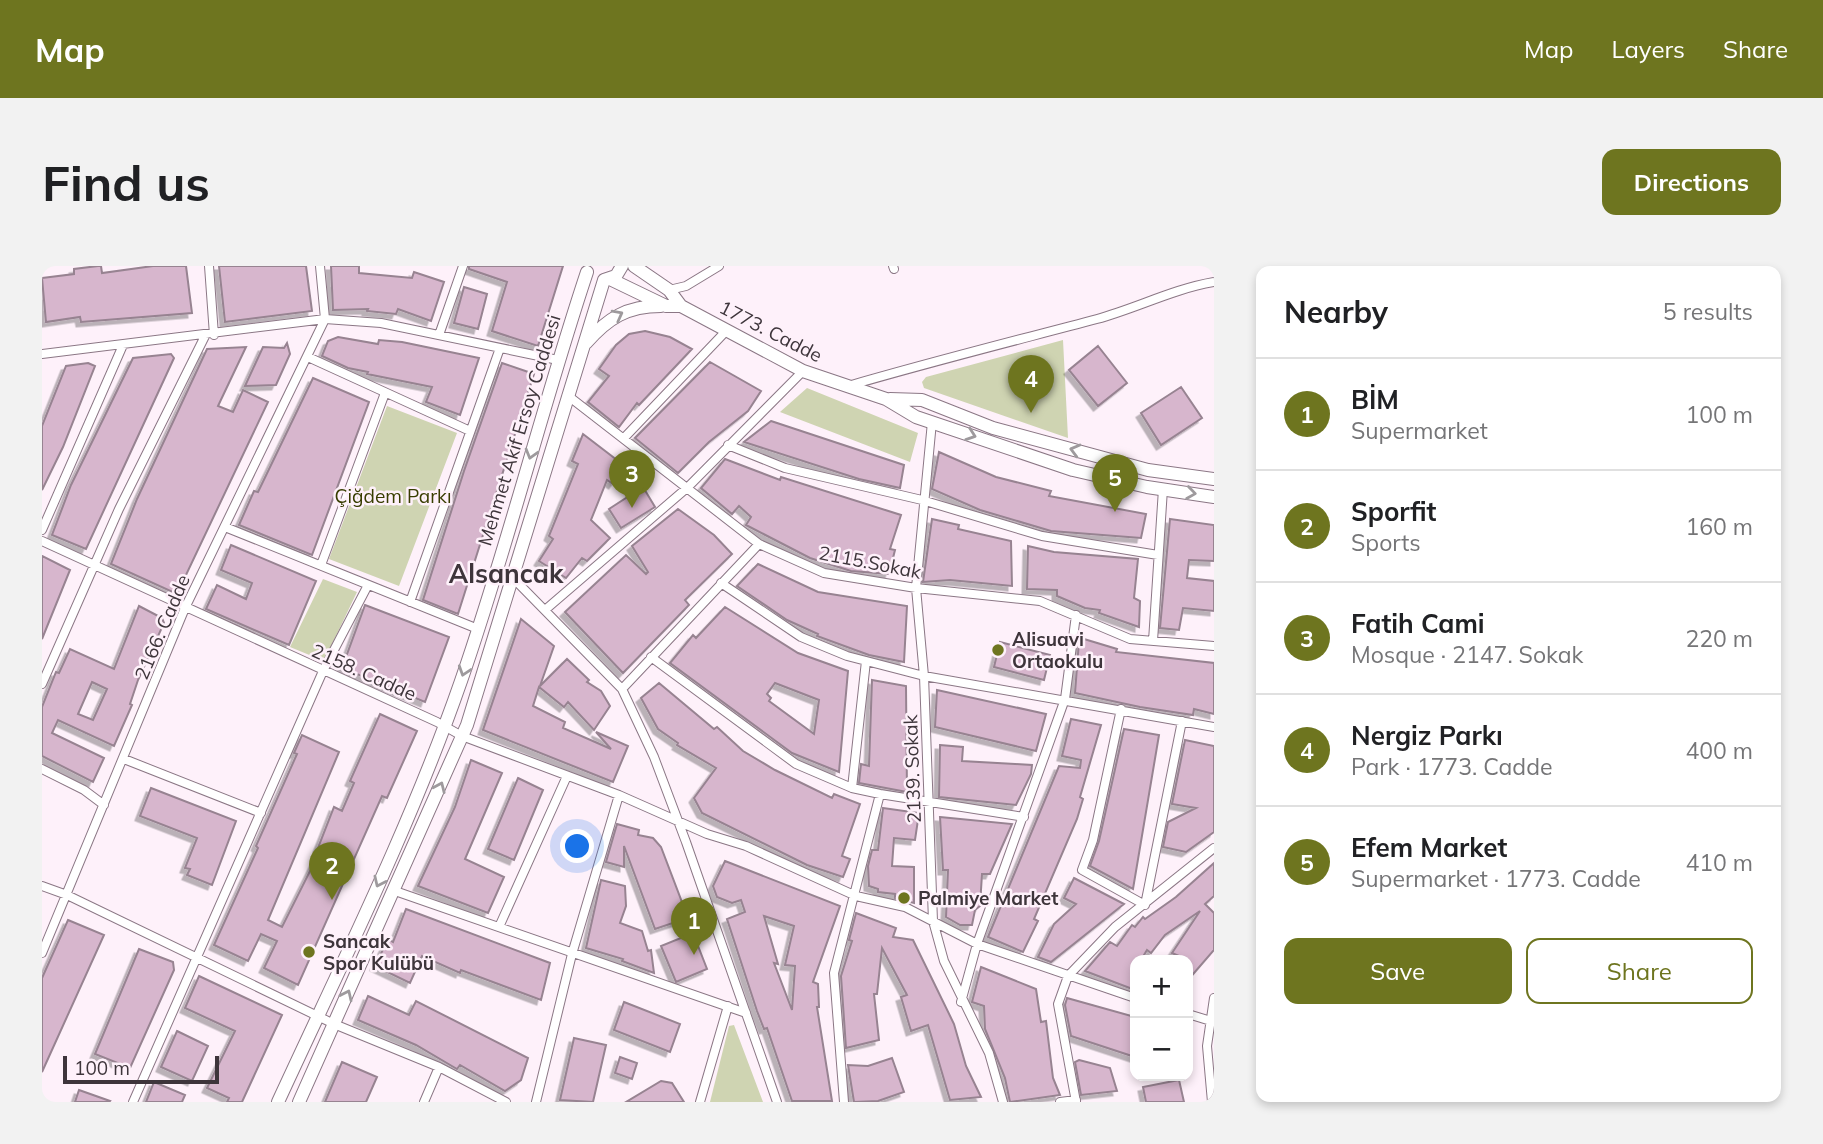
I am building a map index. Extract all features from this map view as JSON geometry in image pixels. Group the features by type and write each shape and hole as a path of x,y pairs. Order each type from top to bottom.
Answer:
{"street":[{"path":"209,266 214,335"},
{"path":"320,266 325,319"},
{"path":"439,335 463,266"},
{"path":"607,280 622,266"},
{"name":"1773. Cadde","path":"634,266 669,290 681,306 803,371 886,399 932,422 1073,470 1214,497"},
{"path":"669,290 686,286 719,266"},
{"name":"1773. Cadde","path":"586,269 666,306 681,306"},
{"name":"Mehmet Akif Ersoy Caddesi","path":"278,1102 394,848 445,725 478,629 586,269"},
{"name":"Mehmet Akif Ersoy Caddesi","path":"299,1102 462,736 514,579 567,394 607,280"},
{"path":"848,386 1026,335 1099,318 1186,287 1214,282"},
{"path":"582,348 611,317 629,309 666,306"},
{"path":"42,355 325,319 380,323 558,360"},
{"name":"2166. Cadde","path":"42,953 186,608 325,319"},
{"path":"624,438 727,331"},
{"path":"42,684 94,566 205,336"},
{"path":"42,530 122,345"},
{"path":"410,602 500,348"},
{"path":"308,357 470,431"},
{"path":"545,610 688,487 803,371"},
{"path":"321,565 386,393"},
{"name":"2115.Sokak","path":"567,394 759,544 824,573 916,588 1040,601 1130,639 1214,646"},
{"name":"1773. Cadde","path":"886,399 922,400 993,428 1148,470 1214,479"},
{"name":"2139. Sokak","path":"932,422 922,500 916,588 924,676 933,920 944,961 961,1002 989,1053 1003,1102"},
{"path":"728,445 785,468 922,500 1042,536 1158,555"},
{"path":"1153,641 1163,489"},
{"path":"225,527 478,629"},
{"name":"2158. Cadde","path":"42,541 445,725 462,736 619,795 707,834 759,851 856,896 905,907 977,944 1071,973 1130,996"},
{"path":"622,689 759,544"},
{"path":"514,579 622,689 654,757 678,820 777,1102"},
{"path":"722,583 801,637 866,661 924,676 1214,727"},
{"path":"133,1102 323,671 368,585"},
{"path":"961,1002 977,944 1065,699 1076,615"},
{"path":"651,657 796,764 852,788 1024,817"},
{"path":"852,788 866,661"},
{"path":"1121,709 1093,840 1082,870 1145,905"},
{"path":"1145,905 1182,721"},
{"path":"124,759 261,813"},
{"path":"42,769 84,790 104,805"},
{"path":"499,927 567,776"},
{"path":"844,1102 834,973 856,896 880,794"},
{"path":"536,1102 572,954 619,795"},
{"path":"1060,1102 1076,1101 1058,1004 1071,973 1115,927 1214,848"},
{"path":"42,886 197,956 334,1024 439,1067 506,1102"},
{"path":"395,891 746,1013"},
{"path":"1212,1102 1207,1046 1214,998"},
{"path":"700,1102 728,1006"},
{"path":"1193,1015 1212,1021"},
{"path":"424,1102 439,1067"}],"green space":[{"path":"1063,340 1068,438 924,388 922,382 926,377"},
{"path":"807,388 918,433 910,462 780,412"},
{"name":"Çiğdem Parkı","path":"387,406 457,433 399,586 329,559"},
{"path":"323,579 357,592 324,661 290,647"},
{"path":"734,1025 763,1102 710,1102 729,1026"}],"building":[{"path":"101,266 102,273 153,266 186,266 192,313 81,322 80,317 46,322 42,278 74,274 74,269"},
{"path":"219,266 306,266 312,311 225,322"},
{"path":"331,266 359,266 359,273 412,278 414,272 444,282 431,321 398,309 396,314 367,311 368,309 333,310"},
{"path":"469,266 563,266 538,346 492,331 507,282 469,269"},
{"path":"464,287 487,294 478,329 454,323"},
{"path":"645,331 670,337 692,349 639,405 637,403 619,427 588,402 609,376 599,369 616,345 629,334"},
{"path":"338,337 378,344 379,340 402,342 479,358 460,415 426,402 432,387 367,374 368,372 348,368 322,356 328,341"},
{"path":"287,343 290,354 276,385 245,386 263,347 284,348"},
{"path":"1098,346 1127,383 1098,406 1069,370"},
{"path":"246,347 218,406 233,412 243,390 268,402 177,594 111,564 137,499 207,349"},
{"path":"171,354 174,358 86,549 52,535 71,485 133,358"},
{"path":"710,362 761,391 748,411 709,442 678,473 635,438"},
{"path":"88,363 95,366 63,447 42,490 42,426 66,366"},
{"path":"502,363 534,374 458,614 423,600"},
{"path":"313,378 369,402 312,555 239,525 254,491 258,492"},
{"path":"1181,387 1202,418 1161,445 1141,413"},
{"path":"771,421 904,465 900,488 859,479 744,442"},
{"path":"583,434 626,467 613,484 607,480 591,520 610,538 587,561 582,558 566,578 539,561 553,539 549,536 578,464 572,461"},
{"path":"939,452 996,477 1051,491 1049,496 1146,514 1141,538 1051,531 980,510 932,489"},
{"path":"725,459 780,480 781,477 901,515 890,549 895,550 889,574 851,571 810,558 746,525 751,517 739,506 732,514 701,488"},
{"path":"643,487 655,507 621,528 609,509"},
{"path":"678,509 714,535 732,554 685,600 689,605 623,673 565,612 626,555 646,574 648,572 632,546"},
{"path":"932,519 959,525 958,529 1011,541 1012,586 950,580 923,582"},
{"path":"1170,519 1214,525 1214,561 1189,560 1187,578 1214,581 1214,611 1183,608 1179,630 1160,628"},
{"path":"231,545 316,581 289,645 206,609 217,585 246,599 252,583 221,570"},
{"path":"1028,546 1054,552 1138,559 1134,598 1140,601 1139,627 1099,613 1100,610 1085,608 1057,596 1057,590 1027,589"},
{"path":"42,556 70,570 42,639"},
{"path":"758,564 818,592 907,606 904,662 869,655 817,636 818,634 787,620 737,586"},
{"path":"365,605 449,637 425,702 342,668"},
{"path":"139,606 162,618 164,623 138,680 130,704 132,705 114,746 58,720 52,733 104,758 93,782 42,756 42,707 56,672 59,673 70,649 114,669","holes":["92,682 107,689 93,720 78,714"]},
{"path":"725,607 798,653 848,671 839,772 792,753 670,663 693,635 696,638","holes":["775,683 819,700 814,734 769,701 771,698 767,694"]},
{"path":"521,619 554,646 540,686 567,659 589,680 587,682 601,691 610,706 594,730 568,702 564,707 539,687 533,706 565,722 563,728 611,749 596,732 628,746 613,782 483,730"},
{"path":"1084,639 1117,649 1116,652 1214,663 1214,714 1194,709 1193,715 1140,707 1075,693 1079,641 1084,642"},
{"path":"1000,642 1050,655 1044,680 994,667"},
{"path":"872,680 906,686 907,792 859,783 861,764 869,766"},
{"path":"659,683 714,729 717,727 743,751 832,798 834,794 860,804 842,856 850,859 843,877 807,865 702,813 694,798 716,768 677,745 678,743 658,729 641,698"},
{"path":"937,690 1046,714 1036,751 935,727"},
{"path":"380,714 417,731 387,798 382,796 298,985 264,968 277,941 261,934 248,961 214,945 258,848 256,846 297,754 294,753 302,735 339,752 268,920 282,927 321,849 318,848 334,807 342,811 354,783 350,781"},
{"path":"1071,719 1101,725 1080,797 1083,799 1077,819 1034,919 1038,921 1023,952 988,937 1059,766 1080,768 1081,760 1062,756"},
{"path":"1124,729 1159,735 1133,889 1090,866 1099,841"},
{"path":"1185,740 1214,746 1214,832 1186,852 1163,847 1168,822 1196,808 1172,804"},
{"path":"940,745 963,747 962,761 1032,765 1031,774 1016,805 939,797"},
{"path":"471,760 502,773 465,859 504,877 488,913 418,886 455,807"},
{"path":"518,778 543,790 514,860 488,849"},
{"path":"151,788 236,821 212,885 187,875 190,869 185,868 197,838 140,816"},
{"path":"883,808 919,813 915,840 894,838 892,866 914,867 914,903 895,898 895,894 878,892 878,889 869,886 868,866 872,850 878,850"},
{"path":"940,817 1012,824 990,874 982,874 980,906 975,910 972,925 960,925 946,917 948,870 943,870"},
{"path":"617,824 639,830 638,835 653,838 661,847 688,918 655,929 624,846 624,867 606,862"},
{"path":"725,861 840,906 813,982 818,984 817,1007 832,1101 792,1101 767,1028 764,1029 757,1011 727,919 745,912 741,900 732,903 717,897 713,886","holes":["764,916 794,926 785,965 795,966 792,1010 774,963 778,964"]},
{"path":"1214,863 1214,896 1205,904 1214,913 1214,950 1193,974 1193,955 1172,953 1200,911 1165,935 1151,953 1147,950 1144,955 1130,955 1130,988 1085,971 1110,942 1117,946 1132,925 1135,927 1143,917 1145,919 1176,897"},
{"path":"1074,878 1124,904 1051,962 1038,957 1054,924 1076,904 1064,898"},
{"path":"601,880 625,886 626,906 620,923 642,931 648,951 651,950 654,973 622,961 623,959 586,948"},
{"path":"406,909 550,963 541,1000 461,970 460,973 422,956 410,983 375,966 388,939 393,942"},
{"path":"856,913 896,928 893,937 913,940 954,1024 966,1066 981,1097 950,1100 928,1025 911,1031 901,997 907,995 882,948 877,994 874,994 879,1040 846,1048 841,976 852,941 849,940"},
{"path":"68,920 104,935 42,1072 42,978"},
{"path":"693,933 707,969 676,982 661,946"},
{"path":"139,949 173,962 174,970 130,1068 95,1054"},
{"path":"981,967 1036,989 1041,1022 1046,1021 1053,1078 1060,1095 1010,1102 1005,1078 985,1029 984,1006 972,1002"},
{"path":"199,976 282,1015 242,1102 227,1102 229,1098 207,1088 235,1031 185,1008"},
{"path":"368,996 409,1015 416,1001 528,1058 521,1080 505,1091 460,1065 457,1069 416,1045 358,1020"},
{"path":"1067,998 1130,1016 1130,1055 1071,1036 1065,1005"},
{"path":"624,1002 680,1024 670,1052 614,1030"},
{"path":"177,1031 208,1046 192,1081 161,1067"},
{"path":"574,1038 606,1045 593,1102 560,1100"},
{"path":"620,1057 637,1063 632,1079 615,1073"},
{"path":"892,1058 904,1092 878,1101 854,1102 848,1065 868,1066"},
{"path":"1079,1060 1110,1068 1117,1091 1081,1095 1075,1062"},
{"path":"342,1062 377,1077 366,1102 325,1102"},
{"path":"661,1081 672,1083 684,1102 626,1102"},
{"path":"1179,1081 1184,1102 1146,1102 1143,1087"},
{"path":"154,1082 185,1095 182,1102 146,1102"},
{"path":"79,1090 110,1101 75,1102"}],"place":[{"name":"Nergiz Parkı","path":"1031,413"},
{"name":"Fatih Cami","path":"632,508"},
{"name":"Efem Market","path":"1115,512"},
{"name":"Alisuavi Ortaokulu","path":"998,650"},
{"name":"Palmiye Market","path":"904,898"},
{"name":"Sporfit","path":"332,900"},
{"name":"Sancak Spor Kulübü","path":"309,952"},
{"name":"BİM","path":"694,955"}],"district":[{"name":"Alsancak","path":"506,574"}]}
